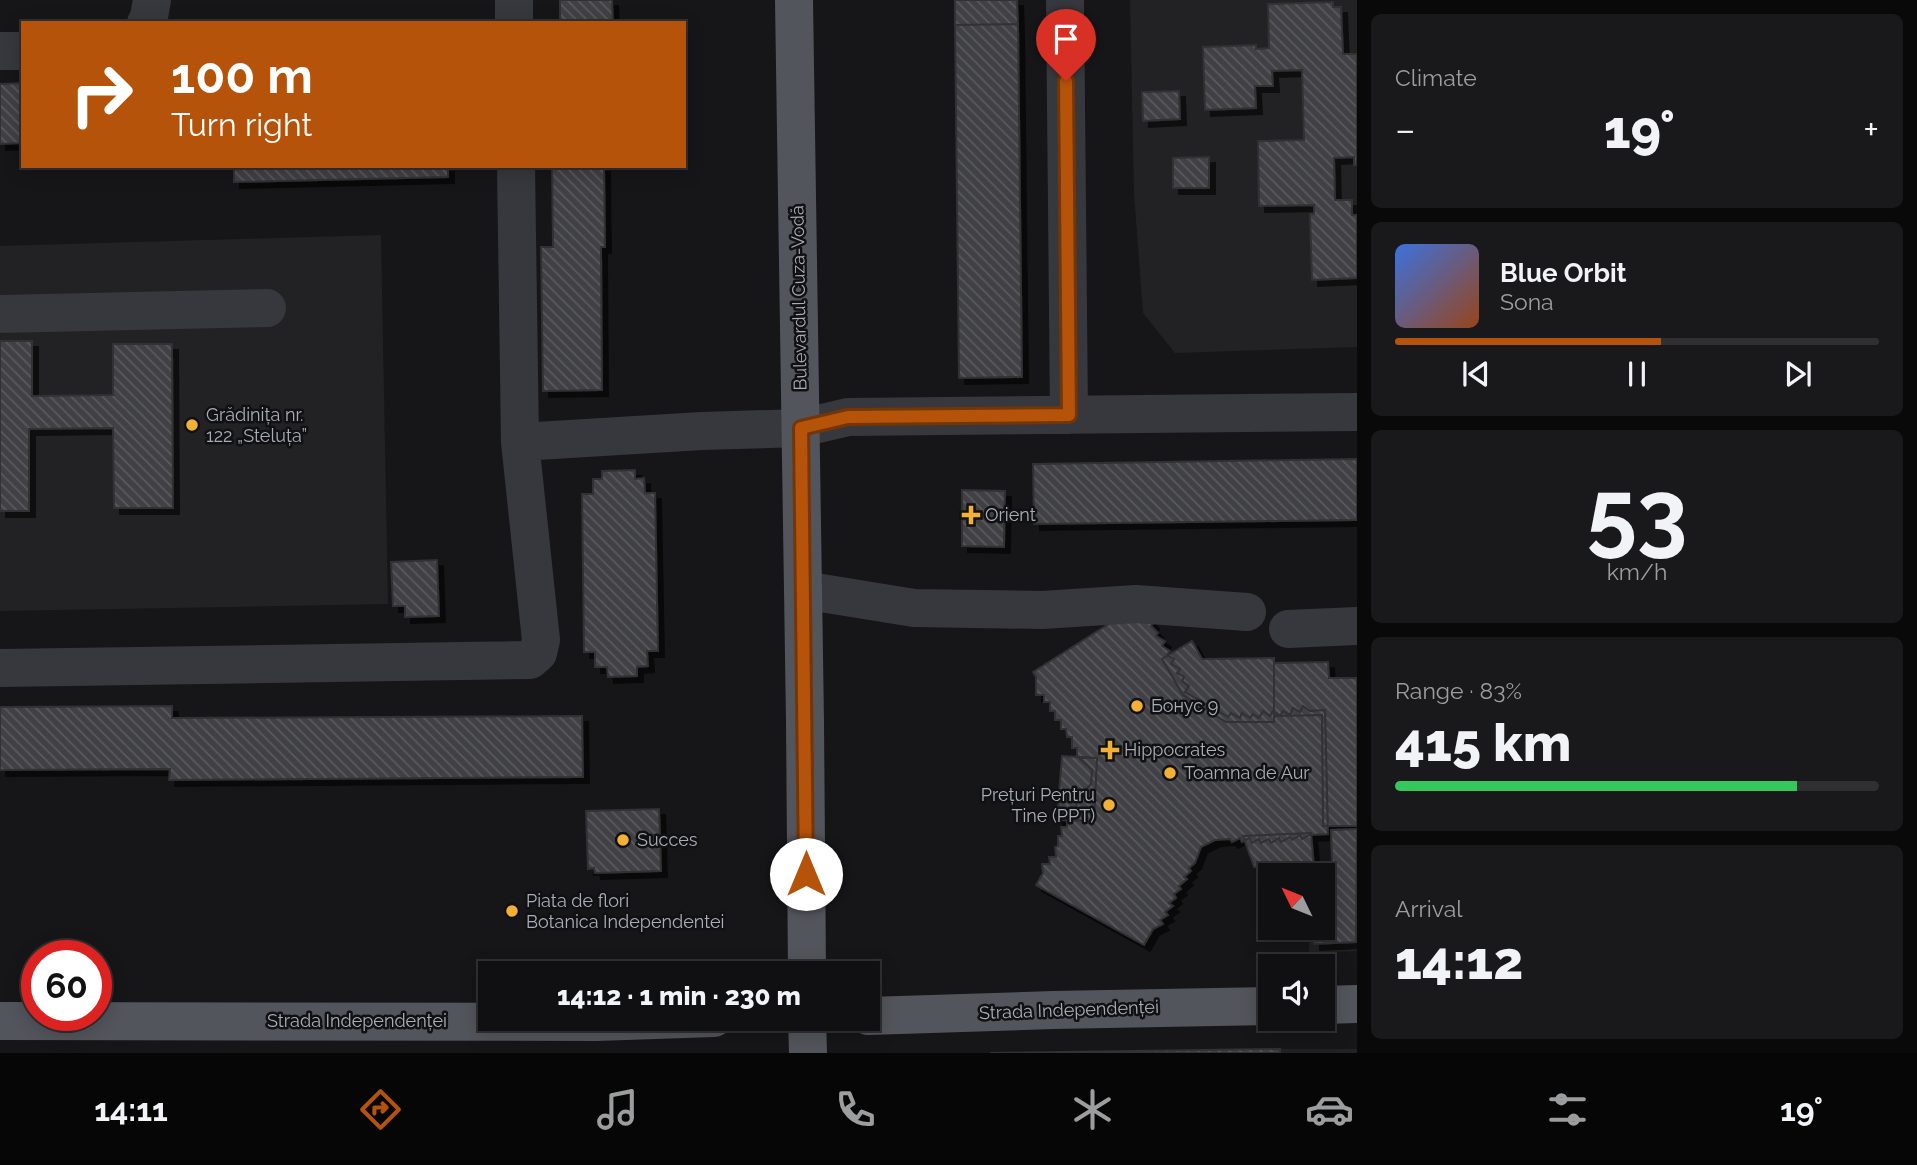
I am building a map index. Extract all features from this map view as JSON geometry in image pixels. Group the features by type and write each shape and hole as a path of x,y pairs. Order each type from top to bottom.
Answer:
{"main road":[{"name":"Bulevardul Cuza-Vodă","path":"794,0 807,961"},
{"path":"1335,1005 1357,1004"},
{"name":"Strada Independenței","path":"880,1016 1258,1006"},
{"name":"Strada Independenței","path":"0,1021 478,1022"},
{"path":"807,1031 808,1053"}],"lane":[{"path":"147,21 152,0"},
{"path":"514,0 514,21"},
{"path":"1065,0 1069,415"},
{"path":"0,51 21,51"},
{"path":"0,668 530,660 538,653 541,640 520,442 516,168"},
{"path":"0,314 267,308"},
{"path":"520,442 801,428 848,417 1357,412"},
{"path":"803,590 914,608 1042,610 1136,604 1247,612"},
{"path":"1287,629 1357,626"}],"shaded area":[{"path":"1130,0 1357,0 1357,347 1175,353 1143,313 1134,193"},
{"name":"Grădinița nr. 122 „Steluța”","path":"381,235 388,604 0,611 0,246"},
{"path":"1330,836 1357,836 1357,951 1309,953 1309,940 1335,940 1335,863 1331,863"},
{"path":"1357,1049 1357,1053 990,1053"}],"building":[{"path":"560,0 612,0 613,21 560,21"},
{"path":"955,0 1017,0 1018,24 955,25"},
{"path":"1333,2 1333,7 1341,7 1343,54 1357,54 1357,165 1354,165 1354,157 1334,158 1335,200 1352,200 1352,215 1357,215 1357,278 1312,280 1310,214 1314,214 1314,205 1259,206 1258,141 1304,140 1302,70 1272,71 1273,86 1255,86 1256,108 1205,110 1203,47 1256,45 1256,49 1269,48 1268,4"},
{"path":"1018,24 1022,377 959,378 955,25"},
{"path":"21,83 21,143 0,144 0,84"},
{"path":"1179,91 1180,119 1143,121 1142,92"},
{"path":"1209,157 1209,188 1173,188 1173,158"},
{"path":"234,168 448,168 448,177 234,182"},
{"path":"552,168 604,168 605,247 601,247 602,390 543,391 541,247 553,247"},
{"path":"0,341 32,341 32,396 113,395 113,344 172,344 173,508 114,508 113,428 29,429 29,511 0,511"},
{"path":"1357,459 1357,520 1034,524 1033,464"},
{"path":"635,470 635,479 644,478 645,493 655,493 658,651 647,651 648,666 637,667 637,676 608,677 607,667 595,667 595,652 584,652 582,494 593,494 593,479 602,479 602,471"},
{"path":"962,490 1005,491 1004,547 962,546"},
{"path":"437,560 439,616 405,617 405,606 393,606 391,562"},
{"path":"1137,606 1153,623 1151,626 1158,633 1156,636 1165,641 1162,646 1170,651 1167,655 1174,659 1171,664 1180,669 1177,673 1184,677 1182,681 1189,686 1185,692 1228,717 1231,713 1240,718 1242,713 1250,718 1253,714 1259,718 1263,711 1270,716 1273,711 1280,716 1283,711 1290,715 1293,708 1300,712 1303,706 1310,711 1325,710 1328,834 1309,835 1302,839 1300,835 1281,842 1279,838 1271,843 1269,839 1261,843 1259,839 1252,843 1249,838 1242,842 1240,838 1232,842 1230,839 1215,840 1201,847 1195,863 1189,868 1191,871 1184,877 1187,879 1174,894 1176,898 1169,903 1173,906 1165,912 1168,915 1160,920 1163,924 1153,929 1144,945 1036,885 1043,873 1042,864 1050,864 1049,857 1056,857 1055,847 1058,846 1058,836 1062,836 1061,827 1067,827 1067,818 1072,817 1072,809 1077,809 1076,799 1091,784 1092,770 1077,756 1077,748 1072,748 1072,737 1067,737 1066,729 1061,729 1061,720 1055,720 1055,711 1050,711 1050,702 1044,702 1044,695 1036,695 1036,677 1033,672"},
{"path":"1192,641 1202,659 1274,658 1274,722 1226,722 1183,695 1162,659"},
{"path":"1328,662 1329,678 1357,678 1357,826 1323,826 1322,715 1274,716 1274,663"},
{"path":"172,706 172,718 582,716 583,777 169,780 170,769 0,770 0,707"},
{"path":"1062,756 1097,758 1094,821 1057,820"},
{"name":"Succes","path":"659,809 661,871 595,873 594,868 588,869 586,811"},
{"path":"1357,829 1356,942 1314,944 1314,940 1335,940 1335,863 1332,863 1331,830"},
{"path":"1311,833 1314,863 1258,863 1258,867 1254,867 1243,836"},
{"path":"1280,1049 1280,1053 990,1053"}],"place":[{"name":"Grădinița nr. 122 „Steluța”","path":"192,425"},
{"name":"Orient","path":"971,515"},
{"name":"Бонус 9","path":"1137,706"},
{"name":"Hippocrates","path":"1110,750"},
{"name":"Toamna de Aur","path":"1170,773"},
{"name":"Prețuri Pentru Tine (PPT)","path":"1109,805"},
{"name":"Succes","path":"623,840"},
{"name":"Piata de flori Botanica Independentei","path":"512,911"}],"route":[{"path":"806,874 801,428 848,417 1069,415 1066,81"}]}
